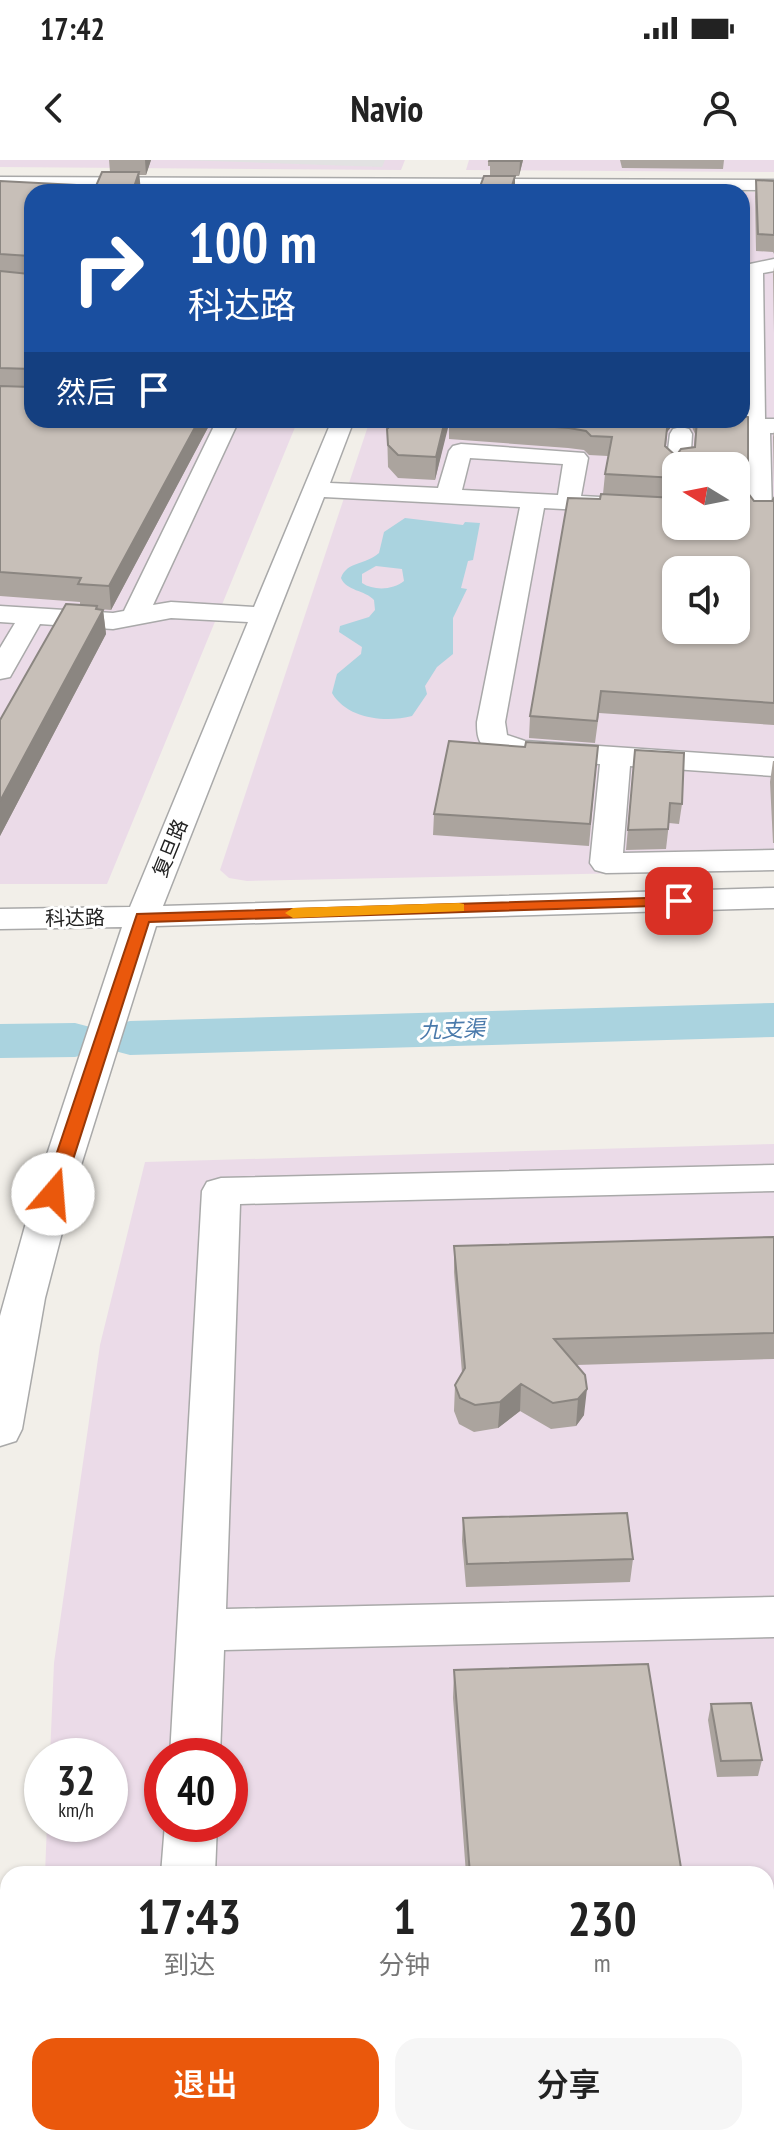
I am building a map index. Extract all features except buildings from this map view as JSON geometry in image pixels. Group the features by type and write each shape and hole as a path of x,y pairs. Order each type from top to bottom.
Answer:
{"street":[{"path":"86,177 102,161"},
{"path":"0,180 86,177 439,181"},
{"path":"0,180 774,179"},
{"path":"597,181 730,184"},
{"path":"750,184 774,185"},
{"path":"0,196 24,198"},
{"path":"750,252 774,253"},
{"path":"753,503 767,429 754,425 753,272 757,268 774,265"},
{"path":"134,618 224,428"},
{"name":"复旦路","path":"0,1429 24,1298 53,1194 142,917 340,428"},
{"path":"679,452 681,434"},
{"path":"448,496 461,451 576,458 568,503"},
{"path":"572,478 602,479"},
{"path":"315,489 568,503 662,490"},
{"path":"533,501 491,722 493,739 506,748 525,750 774,767"},
{"path":"0,614 113,621 171,610 264,615"},
{"path":"0,671 32,616"},
{"path":"616,757 606,863 774,860"},
{"name":"科达路","path":"0,919 774,898"},
{"path":"196,1738 221,1191 774,1178"},
{"path":"201,1630 774,1617"},
{"path":"188,1866 190,1842"}],"shaded area":[{"path":"0,160 405,160 401,170 0,167"},
{"path":"181,160 385,160 382,167"},
{"path":"469,160 774,160 774,172 466,170"},
{"path":"0,191 24,192 24,428 295,428 107,884 0,884"},
{"path":"750,192 774,192 774,870 247,881 229,878 220,870 367,428 750,428"},
{"path":"774,1144 774,1866 45,1866 46,1842 128,1842 128,1738 51,1738 54,1663 100,1345 145,1162"}],"water":[{"path":"405,518 463,525 465,522 480,523 473,560 468,561 461,588 467,589 453,618 453,654 437,667 425,686 427,694 412,716 391,719 357,714 347,709 332,693 337,674 361,654 362,647 339,632 340,626 369,617 375,610 374,600 347,586 341,578 352,566 379,553 384,532","holes":["376,566 402,569 404,581 389,588 362,583 362,574"]}],"waterway":[{"name":"九支渠","path":"130,1038 774,1020"},
{"name":"九支渠","path":"0,1041 75,1040"}],"slow traffic":[{"path":"293,913 459,908"}],"route":[{"path":"53,1194 142,917 679,901"}]}
